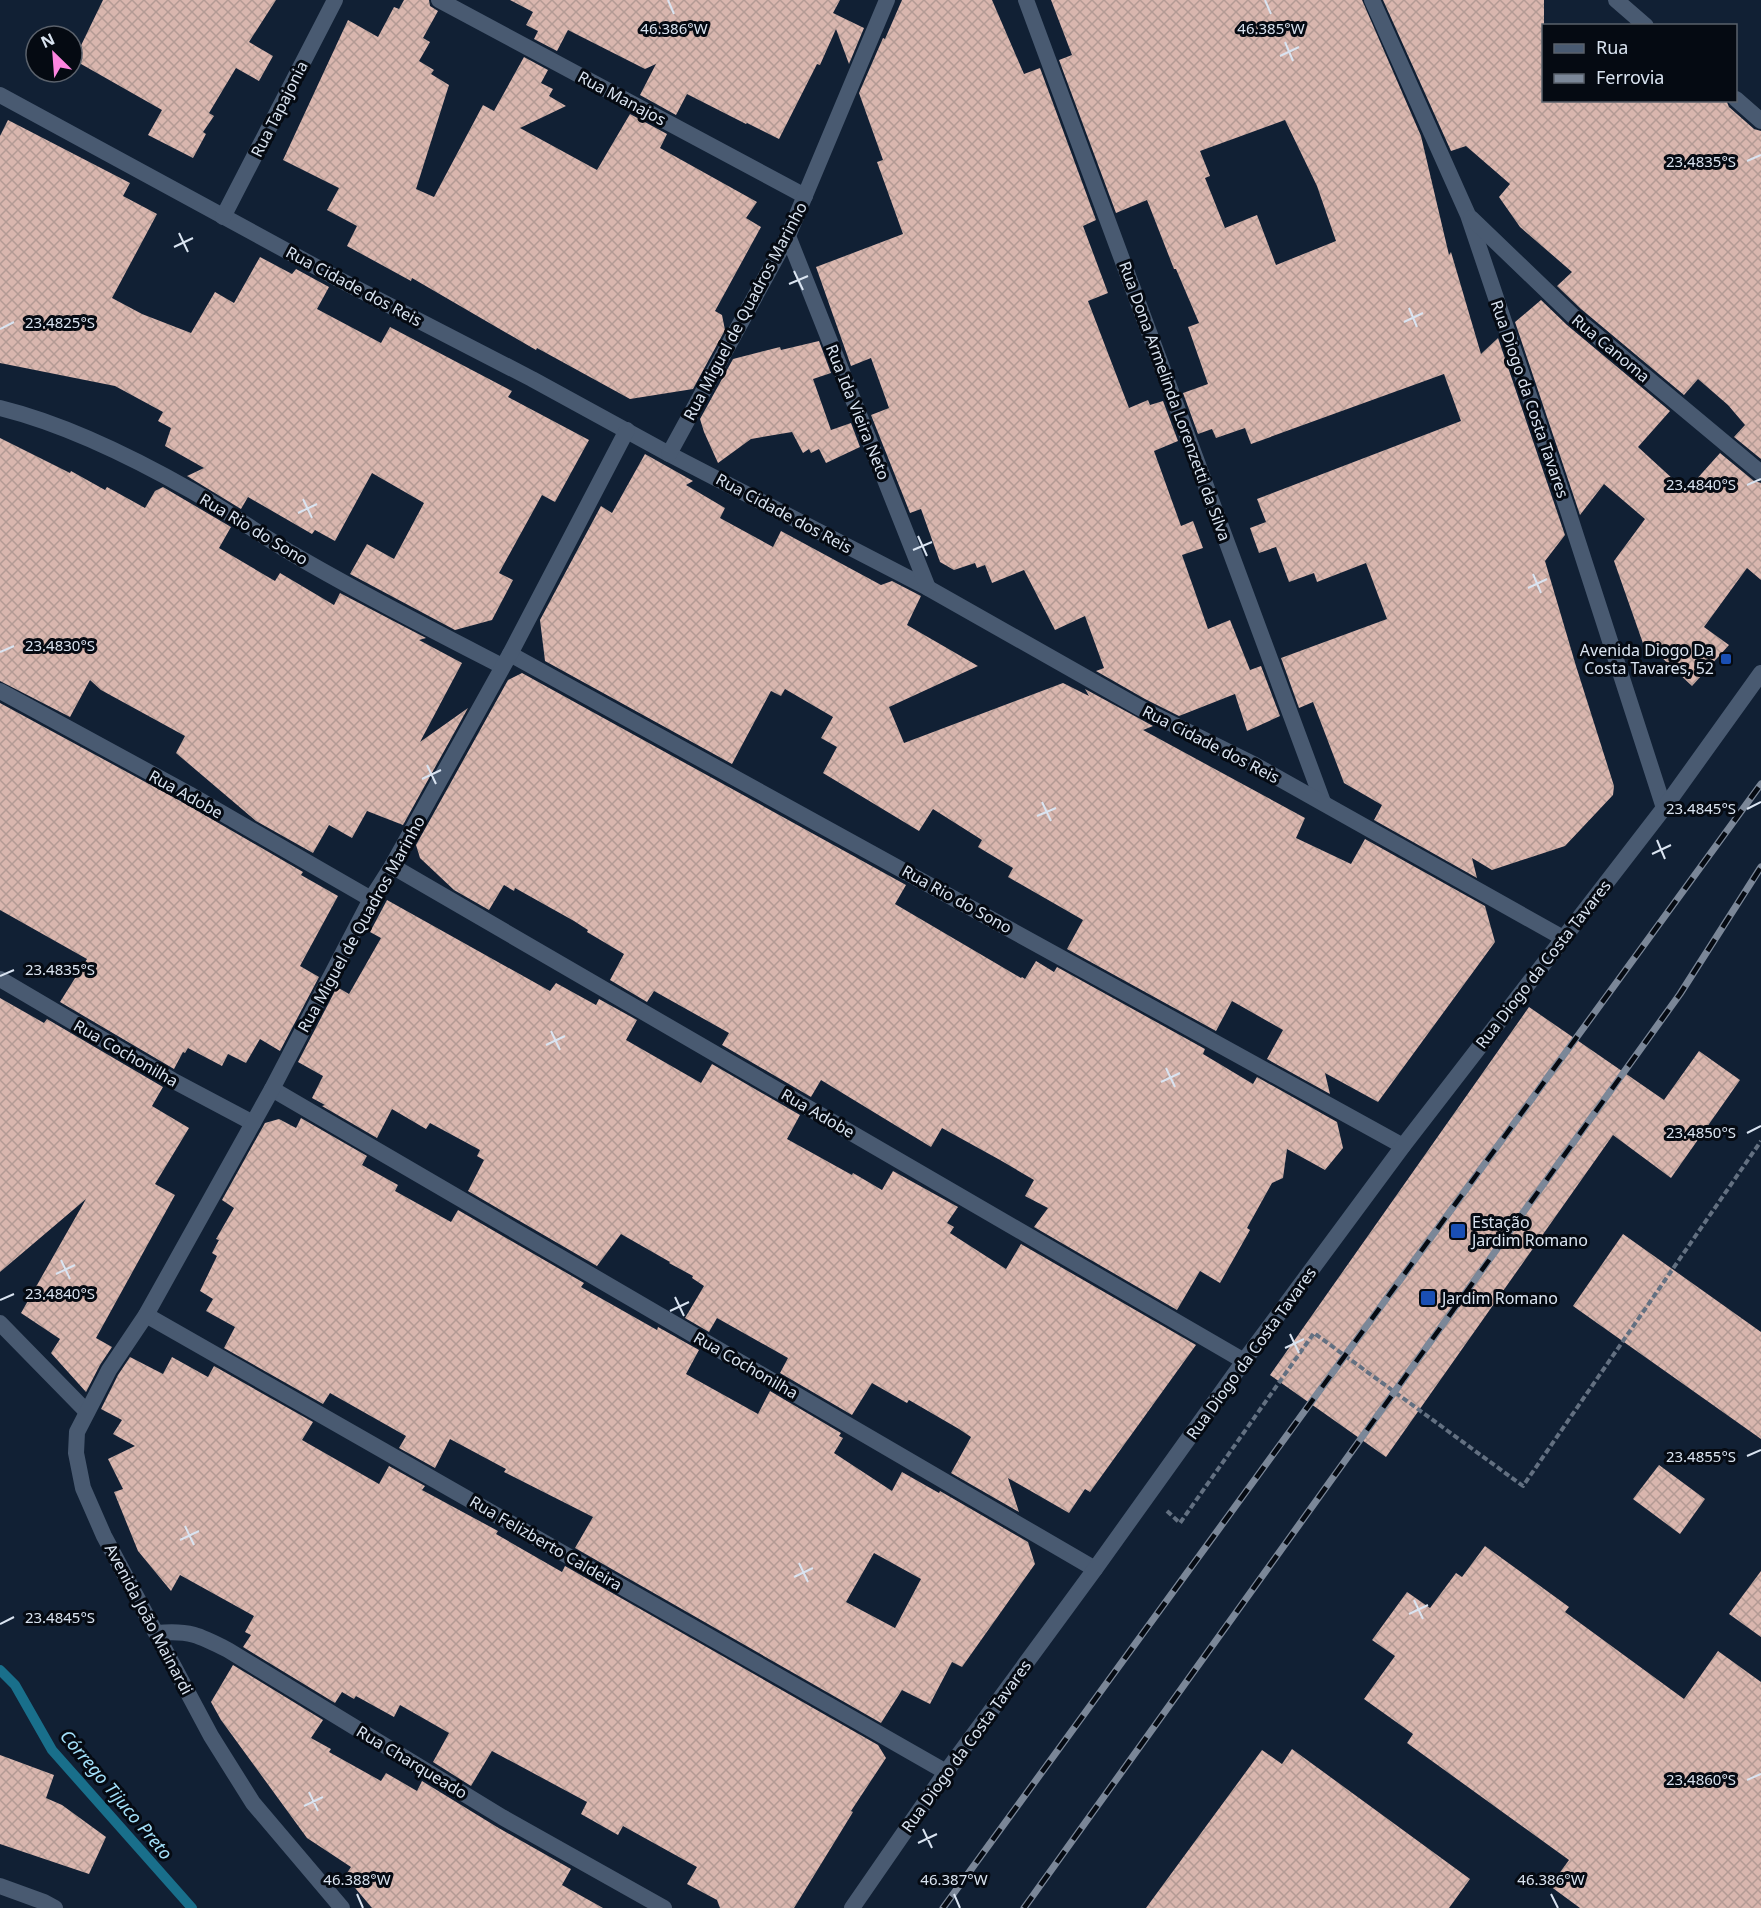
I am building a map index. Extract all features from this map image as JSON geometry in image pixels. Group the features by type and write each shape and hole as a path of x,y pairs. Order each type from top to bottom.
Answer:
{"street":[{"name":"Rua Tapajonia","path":"223,217 335,0"},
{"name":"Rua Manajos","path":"439,0 806,196"},
{"name":"Rua Miguel de Quadros Marinho","path":"669,454 788,236 887,0"},
{"name":"Rua Dona Armelinda Lorenzetti da Silva","path":"1026,0 1323,802"},
{"name":"Rua Diogo da Costa Tavares","path":"1372,0 1468,215 1567,508 1664,808"},
{"path":"1616,0 1645,24"},
{"name":"Rua Cidade dos Reis","path":"0,95 223,217 669,454 928,588 1140,708 1255,765 1323,802 1563,938"},
{"path":"1737,100 1761,121"},
{"name":"Rua Canoma","path":"1468,215 1574,317 1761,473"},
{"name":"Rua Ida Vieira Neto","path":"788,236 928,588"},
{"name":"Rua Rio do Sono","path":"0,408 30,415 93,441 182,486 389,608 506,660 1404,1146"},
{"name":"Rua Miguel de Quadros Marinho","path":"87,1412 109,1370 146,1315 272,1089 371,899 392,866 506,660 627,430"},
{"name":"Rua Diogo da Costa Tavares","path":"852,1908 946,1772 1244,1361 1404,1146 1664,808 1761,673"},
{"name":"Rua Adobe","path":"0,691 199,800 371,899"},
{"name":"Rua Adobe","path":"392,866 1244,1361"},
{"name":"Rua Cochonilha","path":"0,979 172,1080 253,1123"},
{"name":"Rua Cochonilha","path":"272,1089 1095,1569"},
{"name":"Rua Felizberto Caldeira","path":"146,1315 946,1772"},
{"path":"0,1323 87,1412"},
{"name":"Avenida João Mainardi","path":"87,1412 77,1432 76,1453 83,1488 104,1536 211,1736 253,1803 342,1908"},
{"name":"Rua Charqueado","path":"156,1633 178,1631 191,1633 202,1636 228,1650 502,1817 664,1908"},
{"path":"0,1886 55,1908"}],"path":[{"path":"1162,1507 1180,1523 1314,1333 1523,1486 1761,1141"}],"building":[{"path":"103,0 276,0 249,42 273,56 259,81 236,68 209,113 214,116 203,132 206,134 193,158 148,135 162,110 84,66 84,39"},
{"path":"404,0 429,0 430,6 438,11 423,38 430,42 419,61 434,70 431,74 449,85 416,189 434,197 483,105 494,111 524,57 548,70 541,83 553,89 549,96 566,106 520,128 597,170 630,114 667,134 660,148 757,202 746,218 761,227 715,311 722,315 725,330 693,389 630,399 537,348 536,350 412,278 411,281 347,246 357,226 327,210 339,188 283,160 348,20 378,37 394,7 399,9"},
{"path":"510,0 840,0 833,13 864,28 849,64 836,29 820,65 817,64 779,139 687,94 676,115 640,95 656,64 645,69 568,30 557,51 534,39 538,31 526,25 533,12"},
{"path":"902,0 992,0 1024,74 1040,68 1096,220 1083,226 1108,293 1088,301 1129,408 1148,400 1150,405 1163,401 1178,441 1154,451 1181,526 1193,521 1203,548 1182,555 1208,629 1230,620 1250,670 1261,666 1280,716 1247,731 1235,694 1179,716 1145,699 1096,671 1104,668 1085,616 1055,630 1024,570 992,583 985,565 977,568 975,563 954,570 940,562 921,509 910,513 871,415 889,408 871,358 851,366 816,267 903,234 877,162 883,160 859,93"},
{"path":"1051,0 1362,0 1421,136 1449,255 1451,252 1481,354 1498,338 1565,535 1545,561 1614,786 1613,795 1565,846 1492,870 1472,858 1477,878 1374,820 1382,805 1344,783 1313,702 1299,708 1281,658 1387,619 1366,563 1317,582 1314,573 1289,582 1276,547 1259,553 1250,528 1266,522 1257,499 1461,421 1444,374 1251,444 1245,428 1216,438 1212,429 1198,434 1183,393 1208,384 1188,327 1199,323 1176,269 1174,269 1147,200 1116,213 1059,60 1072,55","holes":["1285,120 1317,186 1336,241 1276,265 1257,215 1225,228 1205,178 1210,176 1200,151"]},
{"path":"1383,0 1544,0 1542,102 1727,102 1729,107 1754,129 1761,131 1761,459 1734,437 1745,425 1728,405 1698,379 1684,395 1581,309 1557,286 1572,272 1520,227 1499,197 1510,184 1466,146 1451,151"},
{"path":"8,120 130,183 123,196 157,214 112,298 142,314 191,333 215,292 234,303 260,257 292,274 296,269 329,287 317,309 381,343 390,327 512,391 508,397 589,440 555,502 542,495 499,573 513,580 492,620 455,630 350,574 367,544 394,559 424,503 372,473 335,541 315,530 312,534 248,497 241,509 187,476 204,468 165,446 171,428 158,421 163,412 115,386 0,363 0,136"},
{"path":"1541,300 1567,325 1670,411 1638,447 1686,491 1720,453 1754,481 1761,483 1761,580 1747,568 1704,627 1729,645 1692,686 1658,654 1645,649 1614,561 1645,519 1604,484 1580,515 1515,322"},
{"path":"819,341 831,373 813,379 831,430 851,423 860,447 826,463 819,449 811,453 809,449 803,453 792,432 751,439 718,463 700,419 733,359 780,347 781,350"},
{"path":"0,438 70,473 71,471 105,490 107,487 145,508 155,491 163,487 231,527 219,548 275,581 280,573 334,605 340,593 426,638 419,640 462,663 420,742 468,708 403,825 367,811 352,838 329,825 313,853 256,821 176,753 185,736 101,690 90,680 70,717 0,681"},
{"path":"645,454 693,481 686,485 725,508 720,518 773,547 781,531 881,585 892,581 921,596 907,625 978,666 889,707 904,743 1063,683 1089,696 1085,689 1153,726 1143,730 1305,818 1296,838 1351,864 1365,839 1485,906 1495,942 1378,1102 1325,1073 1330,1094 1267,1059 1283,1030 1232,1001 1216,1031 1067,949 1083,920 1008,877 1013,868 978,847 982,840 933,809 919,831 823,773 837,747 821,738 833,717 785,689 781,696 771,691 732,764 545,661 540,620 601,506 612,513"},
{"path":"522,673 906,885 895,904 1021,978 1025,979 1036,961 1054,972 1057,967 1205,1049 1203,1054 1253,1084 1257,1077 1337,1122 1343,1148 1325,1170 1287,1149 1283,1178 1272,1183 1247,1228 1250,1230 1220,1283 1200,1271 1177,1310 1034,1227 1048,1208 1025,1196 1034,1180 942,1128 931,1147 821,1080 811,1097 722,1045 729,1033 654,991 647,1002 610,980 624,954 587,932 588,930 574,921 515,888 514,891 504,885 489,910 454,890 420,858 416,845 508,680"},
{"path":"0,703 184,803 303,872 301,875 338,896 300,966 319,977 280,1051 260,1039 246,1063 228,1054 222,1066 188,1048 185,1053 183,1052 174,1069 60,1002 87,959 0,910"},
{"path":"387,900 550,991 556,983 596,1005 599,999 637,1020 626,1040 701,1083 712,1064 800,1115 787,1139 852,1175 853,1173 882,1190 893,1171 958,1207 947,1223 954,1227 950,1233 1006,1269 1021,1244 1196,1345 1090,1492 1085,1489 1069,1513 1008,1478 1019,1512 951,1473 971,1437 959,1429 909,1400 907,1403 872,1383 852,1415 780,1373 788,1358 717,1318 709,1332 685,1318 704,1286 692,1278 693,1276 670,1262 621,1234 597,1266 468,1191 484,1160 477,1156 480,1150 430,1123 426,1129 392,1109 377,1138 312,1098 323,1076 298,1062 337,987 349,994 381,938 370,932"},
{"path":"0,998 44,1023 47,1019 163,1087 152,1106 189,1128 155,1184 175,1195 96,1338 112,1347 86,1392 51,1353 60,1339 21,1313 86,1199 0,1272"},
{"name":"Estação Jardim Romano","path":"1529,1007 1664,1100 1699,1051 1740,1080 1671,1178 1613,1135 1386,1457 1270,1375"},
{"path":"301,1118 367,1156 362,1165 398,1185 395,1191 451,1222 458,1210 584,1283 581,1287 657,1330 658,1327 699,1350 686,1374 758,1414 770,1391 841,1433 839,1436 843,1438 834,1453 892,1491 902,1472 939,1493 940,1491 1028,1542 1035,1564 962,1667 952,1662 930,1704 902,1690 881,1723 575,1548 593,1517 504,1472 506,1469 450,1439 435,1468 399,1448 406,1436 330,1393 323,1404 224,1348 235,1327 206,1311 213,1299 200,1291 217,1256 212,1253 219,1240 216,1239 234,1208 222,1200 265,1123 279,1119 296,1128","holes":["874,1553 921,1579 895,1628 846,1602"]},
{"path":"1623,1234 1761,1332 1761,1439 1573,1306"},
{"path":"130,1357 163,1374 172,1357 208,1377 214,1366 313,1422 302,1440 379,1484 389,1466 425,1486 422,1490 498,1531 496,1534 562,1572 565,1566 878,1745 886,1758 851,1811 853,1812 794,1908 720,1908 717,1900 687,1884 697,1867 623,1826 618,1835 581,1814 587,1802 492,1751 471,1786 433,1762 449,1733 400,1705 394,1717 356,1696 354,1699 342,1692 335,1703 243,1647 251,1635 245,1632 254,1616 180,1575 171,1591 138,1551 114,1492 123,1489 108,1459 135,1446 113,1434 122,1420 101,1409"},
{"path":"1659,1465 1705,1499 1680,1534 1633,1499"},
{"path":"1485,1546 1569,1607 1565,1612 1684,1699 1718,1651 1761,1682 1761,1908 1580,1908 1550,1886 1569,1860 1407,1743 1413,1734 1364,1699 1395,1656 1372,1640 1407,1592 1430,1608 1456,1573 1462,1577"},
{"path":"1761,1571 1761,1637 1729,1614"},
{"path":"233,1665 323,1720 311,1738 331,1749 329,1752 381,1781 386,1773 417,1791 422,1781 571,1869 562,1885 603,1908 372,1908 345,1876 351,1867 307,1838 221,1720 211,1702"},
{"path":"1292,1749 1470,1879 1449,1908 1146,1908 1262,1750 1282,1764"},
{"path":"0,1755 54,1775 46,1798 62,1805 106,1837 89,1874 0,1844"}],"waterway":[{"name":"Córrego Tijuco Preto","path":"0,1670 15,1685 52,1750 192,1908"}],"railway":[{"path":"943,1908 1761,784"},
{"path":"1024,1908 1680,994 1761,867"}],"place":[{"name":"Avenida Diogo Da Costa Tavares, 52","path":"1726,659"},
{"name":"Estação Jardim Romano","path":"1458,1231"},
{"name":"Jardim Romano","path":"1428,1298"}]}
